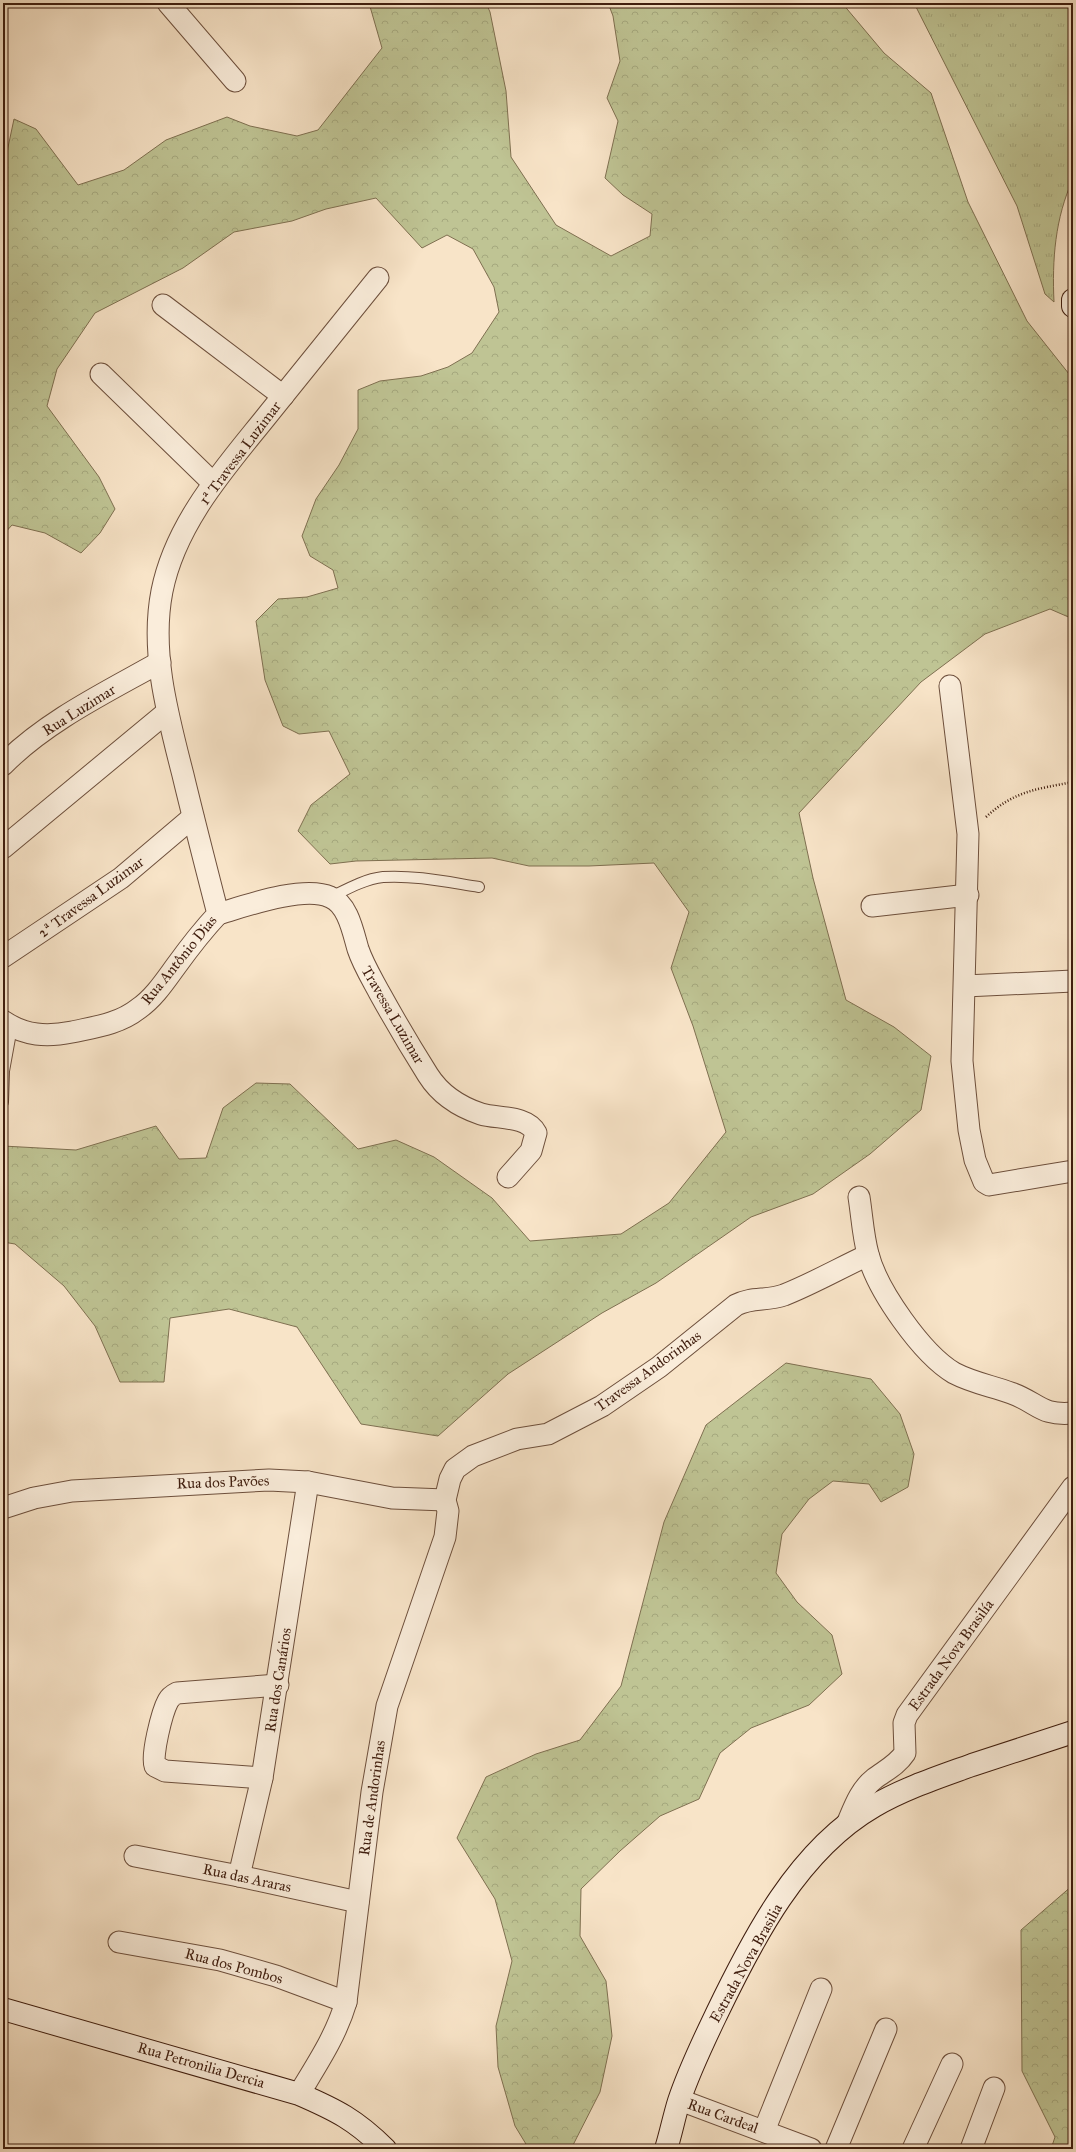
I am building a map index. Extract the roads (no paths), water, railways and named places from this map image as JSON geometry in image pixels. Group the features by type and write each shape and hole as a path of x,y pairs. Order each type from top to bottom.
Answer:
{"street":[{"path":"168,3 234,81"},
{"name":"1ª Travessa Luzimar","path":"193,817 167,712 160,662 162,592 170,562 180,538 213,483 378,278"},
{"path":"1073,300 1073,306"},
{"path":"163,305 283,396"},
{"path":"101,374 213,483"},
{"name":"Rua Luzimar","path":"3,765 33,740 78,708 160,662"},
{"path":"950,686 968,834 968,896 965,986 962,1015 962,1061 969,1130 975,1160 984,1182 989,1185 1073,1171"},
{"path":"3,848 167,712"},
{"name":"Rua Antônio Dias","path":"8,1024 40,1036 94,1029 138,1010 159,989 201,933 218,914 193,817"},
{"name":"2ª Travessa Luzimar","path":"3,957 64,918 121,878 193,817"},
{"path":"218,914 286,896 320,894 332,897"},
{"path":"872,906 968,896"},
{"name":"Travessa Luzimar","path":"332,897 344,910 367,972 403,1036 442,1093 481,1114 522,1121 533,1127 536,1133 530,1152 508,1177"},
{"path":"965,986 1073,981"},
{"path":"859,1197 868,1255 877,1277 911,1332 939,1362 955,1373 983,1386 1022,1397 1047,1412 1058,1415 1073,1413"},
{"name":"Travessa Andorinhas","path":"445,1500 450,1479 455,1469 473,1456 517,1439 548,1434 602,1406 659,1367 736,1305 746,1300 762,1300 784,1295 868,1255"},
{"name":"Rua dos Pavões","path":"3,1508 34,1498 72,1490 269,1480 308,1482 376,1496 445,1500"},
{"name":"Rua dos Canários","path":"239,1876 262,1778 278,1685 308,1482"},
{"name":"Estrada Nova Brasilía","path":"847,1824 861,1793 873,1779 893,1767 905,1753 904,1723 907,1715 1073,1487"},
{"name":"Rua de Andorinhas","path":"299,2094 329,2045 339,2024 346,2002 372,1792 387,1706 445,1537 448,1511 445,1500"},
{"path":"262,1778 165,1771 155,1766 154,1756 165,1708 172,1696 177,1693 278,1685"},
{"name":"Estrada Nova Brasilia","path":"666,2149 680,2100 723,2002 760,1931 805,1866 822,1846 847,1824 874,1806 909,1788 1073,1732"},
{"name":"Rua das Araras","path":"135,1856 239,1876 358,1902"},
{"name":"Rua dos Pombos","path":"119,1942 220,1960 276,1976 346,2002"},
{"path":"764,2131 821,1989"},
{"name":"Rua Petronilia Dercia","path":"3,2009 299,2094 340,2113 364,2129 385,2149"},
{"path":"836,2149 886,2029"},
{"path":"913,2149 952,2064"},
{"path":"972,2149 994,2088"},
{"name":"Rua Cardeal","path":"680,2100 811,2149"}],"lane":[{"path":"332,897 354,885 382,877 418,878 479,887"},
{"path":"3,1102 8,1024"}]}
